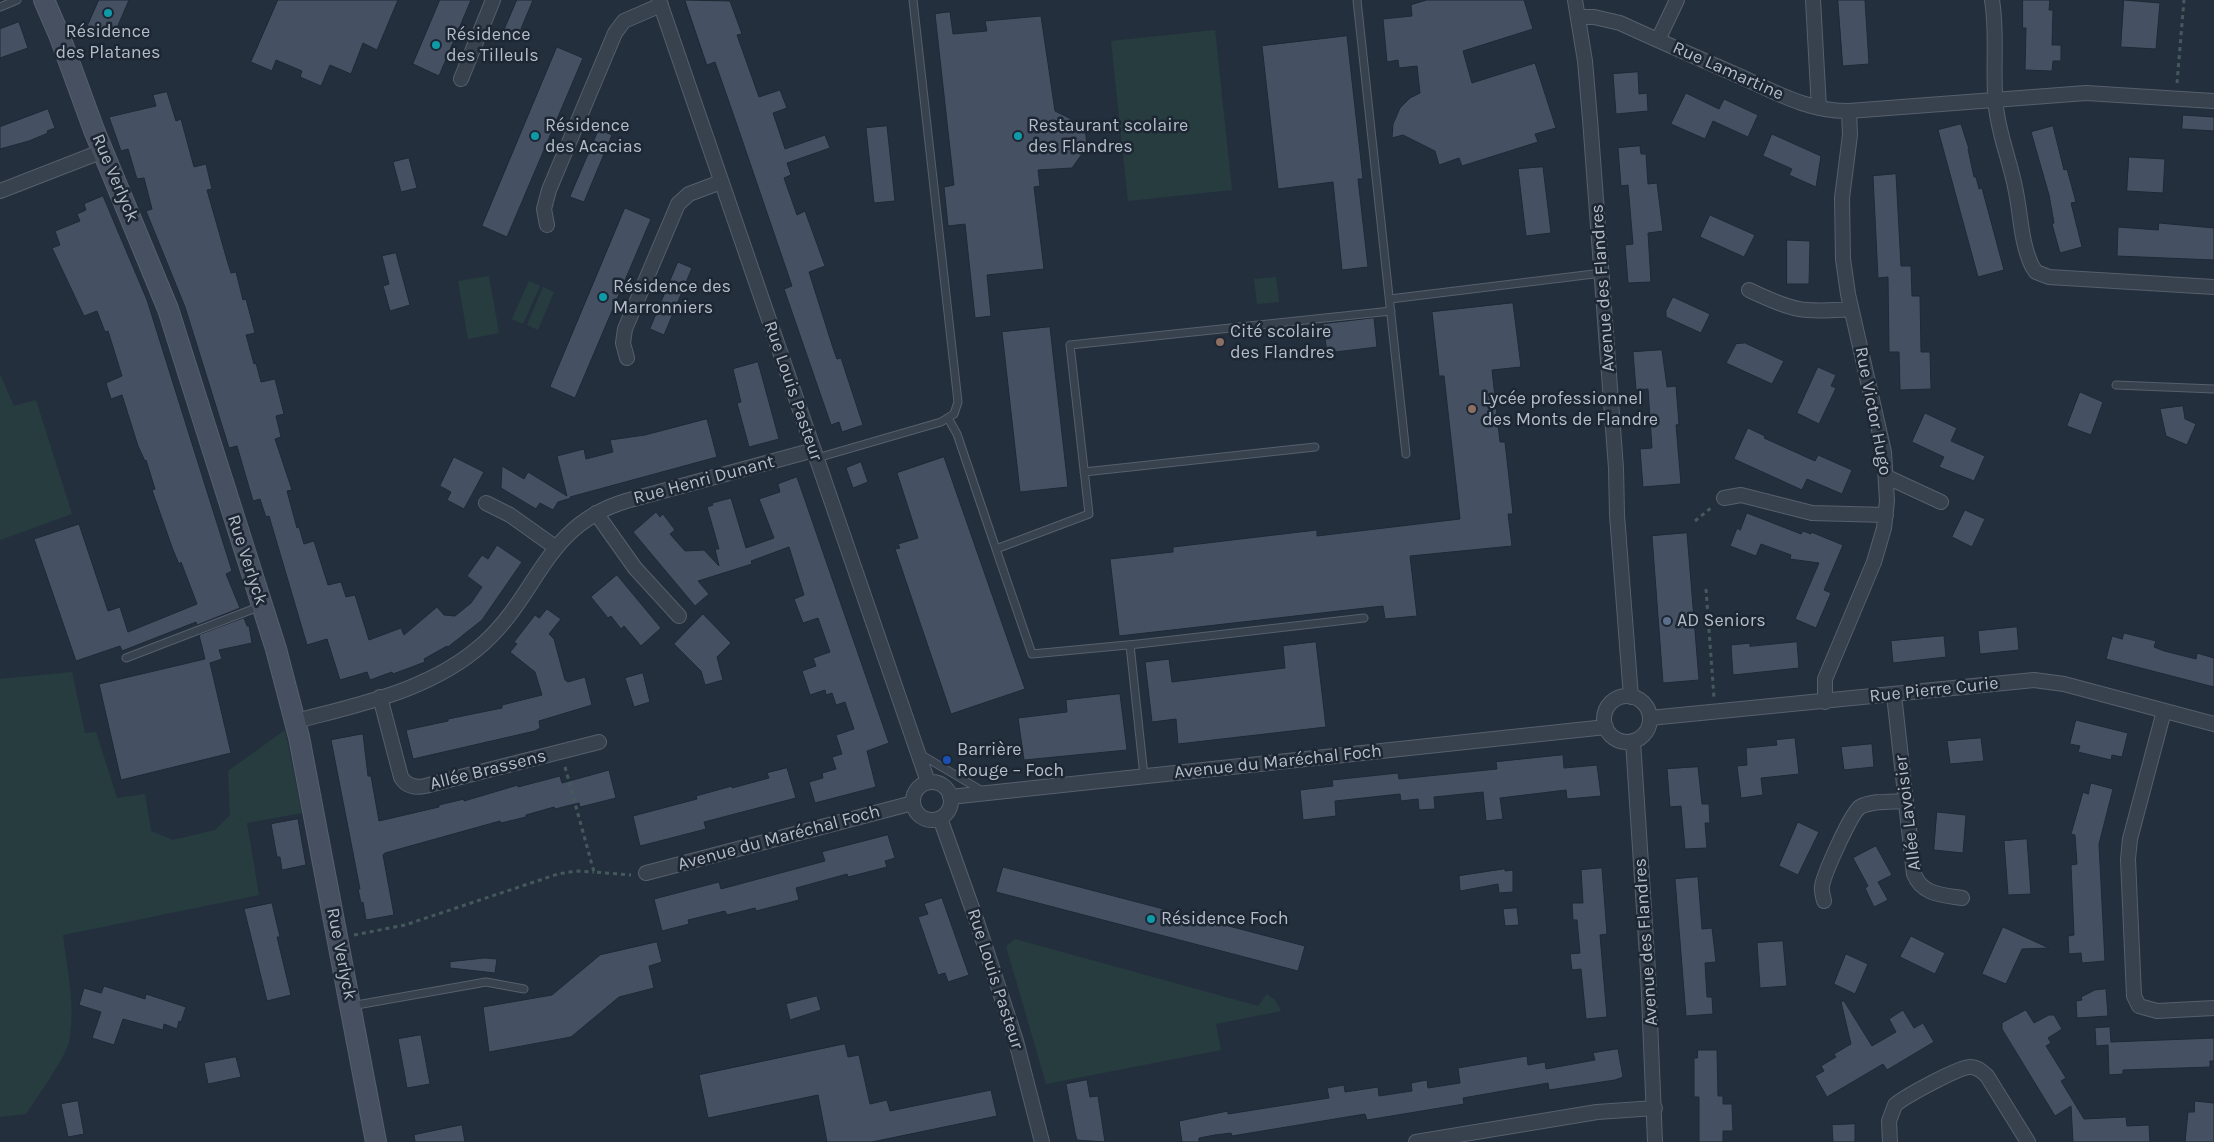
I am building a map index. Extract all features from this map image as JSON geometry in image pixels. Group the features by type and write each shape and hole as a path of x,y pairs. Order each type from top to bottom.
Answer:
{"street":[{"name":"Rue Verlyck","path":"44,0 168,309 262,606 296,721 376,1142"},
{"path":"462,78 493,0"},
{"name":"Avenue des Flandres","path":"1575,0 1587,80 1631,697"},
{"path":"1658,40 1677,0"},
{"path":"1813,0 1819,108"},
{"path":"1992,0 1995,17 1995,100 2016,192 2020,226 2029,260 2036,272 2049,277 2214,287"},
{"path":"547,224 544,209 549,190 615,33 624,21 659,3"},
{"name":"Rue Louis Pasteur","path":"659,3 928,782"},
{"name":"Rue Lamartine","path":"1578,18 1594,17 1611,20 1787,97 1819,108 1849,111 2098,93 2214,101"},
{"name":"Rue Victor Hugo","path":"1825,702 1825,680 1874,562 1886,516 1887,477 1884,452 1846,280 1841,228 1842,198 1850,135 1849,111"},
{"path":"0,192 103,151"},
{"path":"627,358 623,343 625,329 675,210 689,194 721,182"},
{"path":"1749,290 1782,305 1802,311 1852,309"},
{"name":"Rue Henri Dunant","path":"296,721 380,697 434,678 460,662 478,648 512,612 555,547 571,529 596,513 626,501 815,454"},
{"path":"1887,477 1941,502"},
{"path":"1724,498 1741,495 1812,513 1886,516"},
{"path":"486,503 510,515 555,547"},
{"path":"596,513 635,568 679,616"},
{"name":"Rue Pierre Curie","path":"1650,718 1894,695 2014,681 2043,680 2214,724"},
{"name":"Allée Lavoisier","path":"1894,695 1913,868 1916,880 1923,888 1934,893 1962,898"},
{"name":"Allée Brassens","path":"380,697 401,776 410,785 425,786 599,742"},
{"path":"1631,697 1640,700 1645,705 1650,718 1646,733 1633,741 1625,742 1615,738 1606,727 1604,716 1610,705 1619,698 1631,697"},
{"path":"2164,711 2132,831 2129,849 2134,996 2139,1006 2151,1010 2214,1008"},
{"name":"Avenue du Maréchal Foch","path":"950,797 1606,727"},
{"name":"Avenue des Flandres","path":"1633,741 1648,971 1655,1142"},
{"path":"928,782 941,784 948,791 950,797 949,809 940,818 930,820 916,812 913,803 915,791 922,784 928,782"},
{"path":"1824,901 1822,892 1824,878 1849,822 1858,808 1866,804 1906,801"},
{"name":"Avenue du Maréchal Foch","path":"646,873 913,803"},
{"name":"Rue Louis Pasteur","path":"940,818 1016,1041 1042,1142"},
{"path":"1890,1142 1890,1116 1894,1105 1959,1069 1971,1067 1987,1076 2028,1142"},
{"path":"1416,1142 1597,1112 1654,1108"}],"lane":[{"path":"0,7 17,0"},
{"path":"815,454 941,422 948,418 957,408 958,396 914,0"},
{"path":"1357,0 1406,454"},
{"path":"1390,299 1602,273"},
{"path":"996,549 1089,514 1070,345 1391,311"},
{"path":"2116,385 2214,389"},
{"path":"948,418 957,434 1032,654 1130,645 1364,618"},
{"path":"1084,472 1315,447"},
{"path":"126,658 262,606"},
{"path":"1130,645 1144,776"},
{"path":"919,753 986,793"},
{"path":"351,1006 486,982 524,988"}],"path":[{"path":"2166,97 2166,84 2177,85 2184,0"},
{"path":"1694,520 1724,498"},
{"path":"1706,589 1715,712"},
{"path":"561,752 594,872"},
{"path":"338,937 405,925 558,874 576,871 620,876 646,873"}],"green space":[{"path":"1215,30 1232,190 1128,201 1111,41"},
{"path":"489,276 499,333 468,339 458,281"},
{"path":"1276,277 1279,302 1257,304 1254,279"},
{"path":"529,281 540,286 523,324 512,319"},
{"path":"543,287 554,292 538,330 527,325"},
{"path":"0,374 14,406 36,400 72,514 0,540"},
{"path":"72,672 85,733 96,732 117,798 145,794 151,831 173,840 215,830 230,815 228,771 285,730 302,813 247,823 259,895 63,935 72,1015 69,1042 56,1068 26,1114 0,1117 0,679"},
{"path":"1015,939 1258,1006 1267,994 1275,1000 1281,1011 1216,1024 1221,1050 1046,1084 1006,946"}],"building":[{"name":"Résidence des Platanes","path":"99,0 129,0 113,37 87,27"},
{"path":"278,0 398,0 377,50 363,43 351,74 330,65 321,86 300,77 302,71 276,60 272,71 251,62"},
{"name":"Résidence des Tilleuls","path":"440,0 471,0 439,76 413,64"},
{"path":"517,0 533,0 516,41 502,35"},
{"path":"685,0 730,1 742,34 737,35 759,97 780,90 787,108 773,113 785,149 825,135 830,148 787,163 791,175 784,178 797,215 805,211 825,266 809,272 833,348 837,359 841,358 863,425 842,432 839,422 831,425 784,289 792,286 737,125 715,62 707,65"},
{"path":"1427,0 1524,0 1533,29 1463,51 1472,83 1535,63 1556,128 1535,134 1538,142 1462,166 1459,158 1439,165 1435,151 1403,135 1392,138 1393,124 1400,108 1410,98 1420,93 1417,66 1399,68 1398,60 1387,62 1383,19 1412,16 1411,5"},
{"path":"1838,0 1865,0 1869,64 1843,66"},
{"path":"2023,0 2050,0 2049,10 2053,10 2052,45 2061,45 2061,61 2053,61 2052,71 2025,70 2026,28 2023,28"},
{"path":"2124,0 2160,3 2156,49 2121,47"},
{"name":"Restaurant scolaire des Flandres","path":"950,12 953,34 987,31 985,21 1041,16 1055,111 1085,126 1087,147 1072,168 1038,170 1040,186 1034,187 1044,269 987,275 991,316 975,318 965,224 948,226 944,187 954,185 935,14"},
{"path":"19,22 28,48 0,58 0,29"},
{"path":"1347,36 1363,179 1358,179 1368,267 1342,270 1333,182 1278,189 1262,46"},
{"name":"Résidence des Acacias","path":"557,47 583,58 507,237 482,226"},
{"path":"1638,72 1639,94 1647,93 1648,111 1616,114 1613,74"},
{"path":"167,92 176,121 181,119 194,167 206,164 212,189 207,190 227,260 231,273 236,272 243,300 246,299 255,333 246,335 254,364 256,363 261,382 275,379 284,414 276,416 281,437 275,439 292,490 287,491 297,528 299,527 304,544 314,541 328,585 341,582 346,597 355,595 369,640 401,628 404,635 437,607 444,615 455,616 471,603 482,587 467,576 482,555 488,559 497,545 522,562 482,620 448,647 424,659 425,662 370,680 367,672 340,680 327,639 307,645 269,516 266,517 260,499 253,501 237,446 229,448 185,307 146,211 152,209 144,178 137,179 128,149 121,151 109,117 156,106 153,95"},
{"path":"1686,93 1719,109 1724,99 1758,115 1748,137 1713,121 1705,139 1671,124"},
{"path":"48,109 55,128 29,141 0,149 0,127"},
{"path":"2183,115 2214,117 2214,131 2182,129"},
{"path":"1961,124 1969,149 1974,177 1976,177 1979,189 1982,188 2004,270 1978,277 1938,130"},
{"path":"887,126 895,201 874,203 866,128"},
{"path":"2053,126 2064,170 2067,169 2076,202 2071,203 2082,247 2060,253 2052,224 2054,223 2049,195 2031,132"},
{"path":"599,129 612,135 584,202 570,197"},
{"path":"1772,134 1821,156 1816,187 1789,175 1792,169 1763,156"},
{"path":"1640,146 1641,154 1646,154 1648,184 1657,183 1663,231 1648,233 1651,282 1628,283 1625,245 1633,244 1628,185 1621,186 1618,148"},
{"path":"2129,157 2165,159 2163,193 2127,191"},
{"path":"409,158 417,188 401,192 393,162"},
{"path":"1543,167 1551,233 1526,236 1518,169"},
{"path":"1896,174 1901,266 1911,266 1912,296 1920,296 1921,352 1930,352 1931,389 1900,390 1899,352 1889,352 1888,277 1878,278 1873,176"},
{"path":"103,196 147,300 232,571 226,574 240,608 197,625 196,622 122,651 120,646 76,661 34,539 79,524 108,611 120,607 128,632 197,604 181,562 179,564 173,550 152,490 155,489 146,460 138,446 122,395 111,399 106,383 122,376 108,331 105,332 97,311 84,316 52,248 60,245 55,231 80,221 77,214 86,210 84,204"},
{"name":"Résidence des Marronniers","path":"625,208 651,219 575,398 550,387"},
{"path":"1710,215 1755,235 1744,257 1700,237"},
{"path":"2159,223 2214,228 2214,260 2117,256 2118,227 2158,230"},
{"path":"1787,240 1810,241 1809,284 1787,284"},
{"path":"396,253 410,305 390,311 383,286 389,284 382,256"},
{"path":"678,262 692,268 664,335 650,329"},
{"path":"1673,297 1710,314 1701,333 1666,317 1666,311"},
{"path":"1513,303 1521,367 1492,370 1500,442 1505,442 1513,514 1508,514 1512,546 1410,556 1417,616 1385,619 1383,606 1119,636 1110,559 1173,552 1173,547 1317,530 1317,536 1460,519 1444,376 1439,376 1432,312"},
{"path":"1374,318 1377,347 1327,353 1323,324"},
{"path":"1050,327 1068,487 1020,492 1002,332"},
{"path":"1745,343 1784,361 1772,384 1726,363 1736,344"},
{"path":"1662,350 1667,387 1676,386 1679,424 1676,425 1681,484 1643,487 1640,449 1652,448 1648,389 1636,390 1633,352"},
{"path":"758,362 779,439 749,447 737,403 741,402 733,369"},
{"path":"1818,367 1836,375 1831,386 1836,388 1819,424 1797,413"},
{"path":"2080,392 2103,402 2091,435 2067,426"},
{"path":"2183,406 2185,419 2196,424 2187,445 2166,436 2160,409"},
{"path":"1925,413 1957,428 1951,441 1985,456 1974,481 1939,467 1944,457 1912,442"},
{"path":"707,419 717,457 570,497 558,502 553,510 540,503 536,509 501,488 502,466 524,479 528,472 567,496 557,456 584,449 586,459 613,452 610,440 645,435"},
{"path":"1748,428 1765,436 1764,438 1815,461 1818,455 1852,470 1842,494 1807,479 1802,490 1734,459"},
{"path":"454,457 484,472 464,509 447,500 451,492 440,486"},
{"path":"944,457 1025,689 951,714 895,549 900,548 898,544 918,538 897,473"},
{"path":"861,462 868,482 853,488 846,468"},
{"path":"797,477 889,743 867,751 876,787 815,803 809,782 823,778 822,773 836,769 832,757 842,754 836,735 854,729 845,702 836,705 832,693 826,695 825,690 810,695 802,671 816,666 813,658 830,652 818,618 803,623 794,599 804,595 789,547 751,561 752,564 698,581 709,594 695,606 633,532 656,512 660,517 663,514 675,530 670,534 685,551 704,550 719,566 715,549 719,549 707,507 713,505 712,503 731,498 746,548 774,538 759,499 780,492 778,484"},
{"path":"1965,510 1985,519 1972,547 1952,537"},
{"path":"1747,513 1801,534 1803,531 1811,534 1811,532 1843,545 1824,590 1831,593 1816,628 1795,619 1819,563 1790,559 1791,555 1761,544 1756,556 1730,546 1737,528 1740,530"},
{"path":"1687,533 1699,680 1663,683 1652,536"},
{"path":"617,575 661,628 641,646 624,626 621,629 611,616 608,618 591,597"},
{"path":"547,609 561,619 549,634 554,639 565,680 568,682 585,677 592,705 539,721 540,728 535,731 413,759 406,730 502,708 502,705 542,695 535,672 510,652 517,644 514,642 535,615 539,618"},
{"path":"703,614 731,643 717,657 723,680 705,685 701,671 674,644"},
{"path":"244,618 247,626 249,626 252,643 219,650 222,659 210,663 231,753 121,780 99,684 205,659 199,635"},
{"path":"2017,627 2019,650 1980,654 1978,631"},
{"path":"2124,633 2156,641 2154,647 2164,651 2196,659 2197,653 2214,658 2214,687 2106,659 2112,636 2122,639"},
{"path":"1944,636 1946,657 1893,663 1891,641"},
{"path":"1316,642 1326,727 1178,744 1176,719 1152,722 1145,662 1169,659 1172,682 1285,668 1283,646"},
{"path":"1797,642 1799,668 1733,675 1731,645 1750,643 1750,646"},
{"path":"643,673 650,702 634,707 625,678"},
{"path":"1120,694 1127,750 1024,760 1018,718 1067,712 1066,700"},
{"path":"2076,720 2128,733 2122,757 2112,755 2111,760 2078,752 2080,746 2070,744"},
{"path":"363,734 368,776 371,776 379,821 464,799 464,801 518,785 518,787 560,776 562,783 609,770 616,798 580,807 579,803 555,809 554,807 526,815 526,817 501,823 500,821 385,853 383,855 394,915 366,920 363,902 361,903 358,889 360,889 331,740"},
{"path":"1795,738 1799,774 1761,778 1763,795 1741,798 1737,766 1747,765 1746,748 1777,745 1776,740"},
{"path":"1981,738 1984,761 1950,764 1947,741"},
{"path":"1872,744 1874,767 1844,770 1841,747"},
{"path":"1563,755 1564,768 1597,765 1601,796 1567,799 1566,790 1500,798 1503,819 1486,821 1483,792 1434,797 1435,809 1419,810 1418,799 1401,801 1400,794 1335,801 1336,816 1303,820 1300,790 1333,786 1332,780 1398,773 1399,779 1497,769 1496,762"},
{"path":"1698,767 1702,804 1709,804 1710,823 1705,823 1707,848 1685,849 1681,806 1670,807 1667,769"},
{"path":"787,768 796,798 704,822 706,829 640,846 633,816 697,799 696,796 769,778 767,773"},
{"path":"2091,783 2113,789 2099,844 2105,961 2082,963 2081,953 2069,954 2068,936 2074,935 2071,865 2077,864 2075,835 2071,834 2083,792 2088,794"},
{"path":"1937,812 1966,815 1963,853 1934,850"},
{"path":"298,819 306,865 282,870 280,857 277,857 271,824"},
{"path":"1798,822 1819,832 1798,875 1779,866"},
{"path":"888,835 895,858 885,861 887,867 848,877 847,874 796,888 799,900 756,911 755,908 727,915 725,911 688,920 689,924 662,931 654,899 719,882 721,889 825,861 822,852"},
{"path":"2027,839 2031,894 2008,895 2004,841"},
{"path":"1876,846 1892,875 1878,882 1888,900 1874,907 1865,888 1868,886 1853,858"},
{"name":"Résidence Foch","path":"1003,867 1305,946 1298,971 996,892"},
{"path":"1602,868 1607,934 1600,935 1607,1017 1586,1019 1581,969 1572,970 1570,954 1580,953 1577,920 1573,920 1572,903 1583,903 1581,870"},
{"path":"1505,869 1505,871 1513,870 1513,892 1499,893 1498,884 1460,891 1459,876"},
{"path":"1698,877 1702,929 1712,928 1716,962 1705,963 1707,997 1712,997 1713,1014 1686,1016 1675,879"},
{"path":"942,898 969,975 948,982 945,973 938,975 918,917 928,914 924,904"},
{"path":"272,903 280,937 277,937 291,995 267,1001 244,909"},
{"path":"1517,908 1519,925 1505,926 1503,909"},
{"path":"2003,927 2049,948 2022,949 2006,984 1982,974"},
{"path":"1911,936 1945,953 1935,974 1900,957"},
{"path":"1783,941 1787,986 1760,988 1757,943"},
{"path":"657,942 662,962 649,966 654,988 619,997 571,1037 489,1052 483,1007 552,995 600,955"},
{"path":"1846,954 1868,964 1855,994 1834,984"},
{"path":"485,958 497,959 495,973 450,968 450,962"},
{"path":"104,986 145,999 146,994 186,1007 181,1022 179,1021 177,1029 164,1024 163,1030 123,1019 114,1045 92,1038 101,1012 79,1005 84,988 101,993"},
{"path":"2106,989 2108,1016 2077,1018 2076,1001 2082,1000 2081,997 2095,990"},
{"path":"817,996 821,1010 790,1020 786,1004"},
{"path":"1844,1001 1872,1046 1896,1032 1889,1019 1903,1010 1914,1028 1923,1023 1934,1042 1887,1070 1883,1064 1827,1097 1815,1076 1824,1071 1821,1066 1836,1057 1834,1054 1851,1044 1841,1002"},
{"path":"2026,1010 2034,1023 2049,1015 2054,1015 2062,1029 2048,1038 2051,1043 2046,1046 2066,1078 2061,1081 2084,1119 2126,1117 2127,1126 2149,1125 2150,1142 2073,1142 2071,1106 2055,1116 2002,1029 2002,1023"},
{"path":"2110,1027 2111,1042 2214,1038 2214,1061 2210,1061 2210,1067 2123,1070 2123,1074 2109,1075 2108,1045 2096,1046 2095,1028"},
{"path":"421,1035 430,1084 407,1088 398,1039"},
{"path":"845,1044 848,1057 859,1055 870,1104 887,1100 890,1111 991,1090 997,1116 872,1142 827,1142 818,1095 708,1118 699,1075"},
{"path":"1618,1049 1623,1077 1615,1080 1549,1090 1548,1083 1463,1098 1464,1104 1367,1120 1365,1114 1232,1136 1231,1133 1215,1135 1199,1138 1199,1142 1182,1142 1179,1121 1228,1111 1228,1114 1329,1098 1327,1088 1344,1085 1345,1092 1378,1087 1379,1096 1412,1091 1411,1083 1427,1080 1428,1088 1460,1083 1458,1068 1527,1056 1528,1065 1545,1062 1546,1069 1595,1060 1593,1053"},
{"path":"1698,1050 1717,1050 1718,1096 1723,1096 1723,1104 1732,1104 1733,1131 1723,1131 1723,1142 1699,1142 1699,1097 1694,1097 1694,1058 1697,1058"},
{"path":"236,1057 241,1077 208,1084 204,1063"},
{"path":"1087,1080 1090,1097 1098,1096 1105,1142 1077,1140 1066,1084"},
{"path":"78,1101 84,1134 68,1137 61,1104"},
{"path":"2195,1101 2214,1103 2214,1142 2185,1142 2188,1112 2194,1112"},
{"path":"1855,1124 1855,1142 1833,1142 1832,1125"},
{"path":"462,1125 465,1142 415,1142 414,1135"}],"place":[{"name":"Résidence des Platanes","path":"108,13"},
{"name":"Résidence des Tilleuls","path":"436,45"},
{"name":"Résidence des Acacias","path":"535,136"},
{"name":"Restaurant scolaire des Flandres","path":"1018,136"},
{"name":"Résidence des Marronniers","path":"603,297"},
{"name":"Cité scolaire des Flandres","path":"1220,342"},
{"name":"Lycée professionnel des Monts de Flandre","path":"1472,409"},
{"name":"AD Seniors","path":"1667,621"},
{"name":"Barrière Rouge – Foch","path":"947,760"},
{"name":"Résidence Foch","path":"1151,919"}]}
